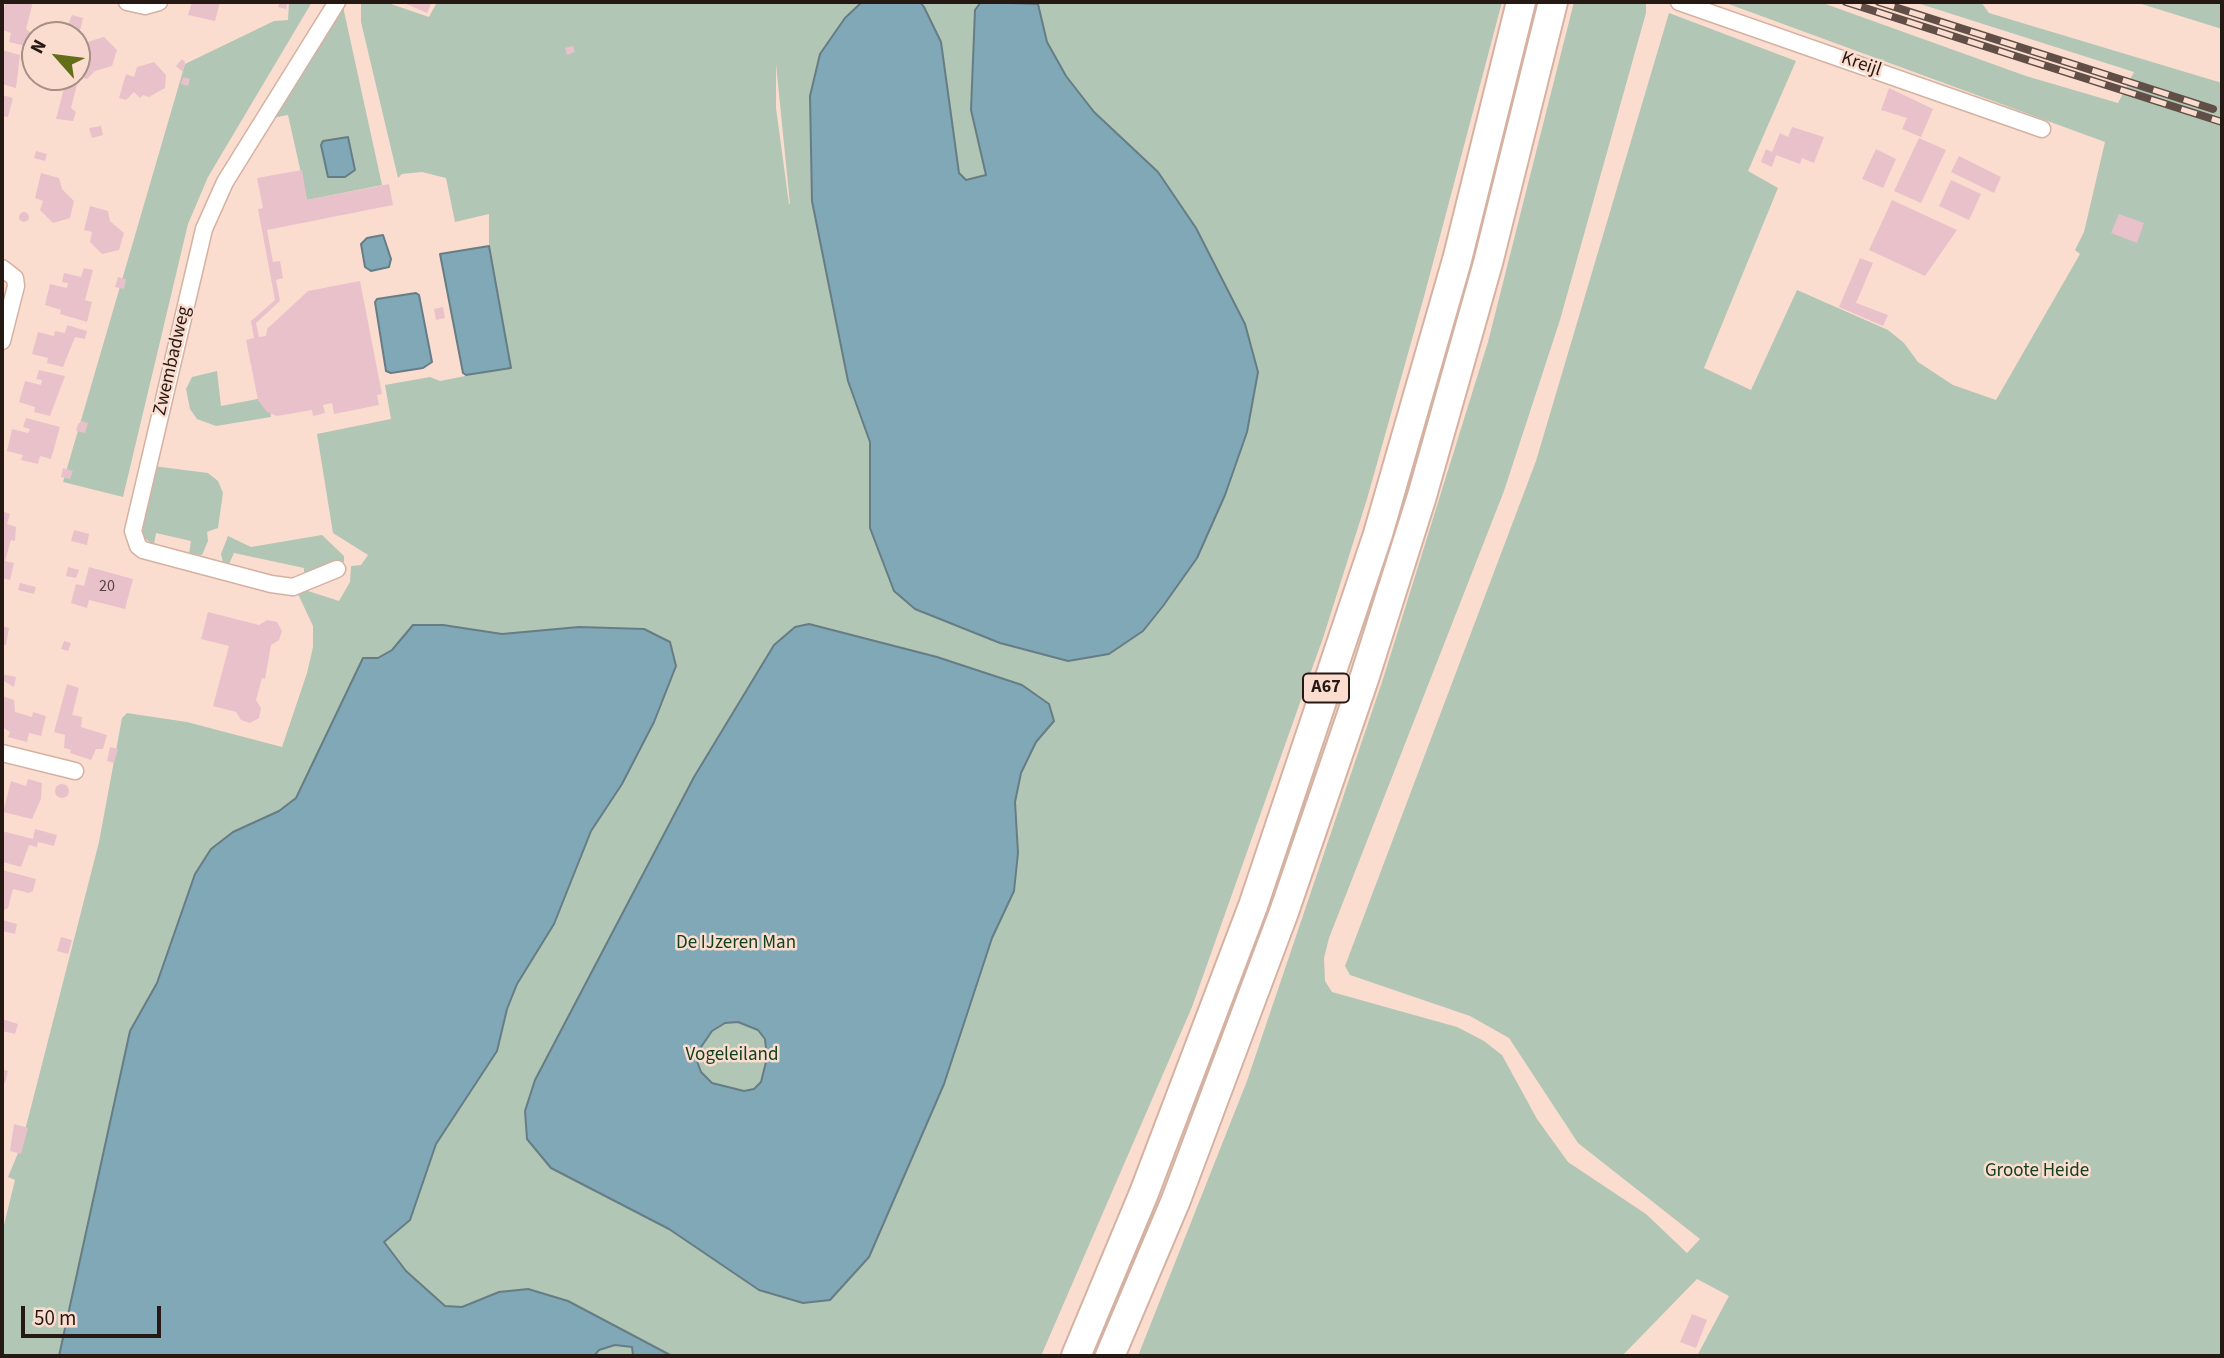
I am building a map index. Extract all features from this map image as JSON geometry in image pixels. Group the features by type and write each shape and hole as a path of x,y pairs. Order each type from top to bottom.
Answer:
{"highway":[{"name":"A67","path":"1076,1356 1144,1193 1253,906 1378,534 1457,260 1521,2"},
{"name":"A67","path":"1110,1356 1176,1200 1250,1004 1365,676 1422,496 1488,263 1553,2"}],"street":[{"path":"127,2 145,6 159,2"},
{"name":"Zwembadweg","path":"337,2 225,182 204,229 133,531 138,546 143,550 271,584 293,587 337,569"},
{"name":"Kreijl","path":"1679,2 2042,129"},
{"path":"2,268 15,278 16,286 2,341"},
{"path":"2,753 75,771"}],"green space":[{"path":"289,2 312,2 208,177 188,224 123,497 63,482 185,64 274,21 288,20"},
{"path":"342,2 382,185 307,200 288,115 267,119"},
{"name":"De IJzeren Man","path":"361,2 385,2 429,17 437,2 1502,2 1425,293 1367,499 1324,635 1192,1007 1041,1356 2,1356 2,1233 15,1180 8,1177 21,1146 99,842 122,718 127,713 187,722 282,747 313,647 313,626 298,594 305,590 339,601 350,582 351,566 361,565 368,555 333,533 317,434 391,419 385,385 430,377 440,381 511,367 489,246 489,214 455,222 446,178 422,172 402,174 398,178 361,22","holes":["776,64 790,204 776,108"]},
{"name":"Groote Heide","path":"1574,2 1646,2 1646,13 1560,320 1504,491 1329,938 1324,958 1325,981 1332,992 1457,1027 1484,1041 1502,1055 1537,1119 1568,1162 1646,1214 1687,1253 1700,1239 1578,1143 1509,1038 1470,1016 1350,975 1345,966 1536,461 1669,13 1796,61 1748,171 1778,188 1704,368 1751,390 1797,290 1888,330 1904,343 1918,362 1953,385 1996,400 2080,254 2075,250 2084,232 2105,142 1723,2 1820,2 2026,76 2118,103 2134,72 1914,2 1981,2 1989,13 2222,83 2222,1356 1697,1356 1729,1296 1697,1279 1622,1356 1138,1356 1247,1081 1383,679 1488,342"},
{"path":"2135,2 2222,2 2222,29"},
{"path":"217,371 221,406 268,397 271,417 216,426 197,419 190,409 186,389 192,377"},
{"path":"153,466 208,473 218,481 223,493 218,528 207,532 208,541 202,555 189,554 191,541 156,533 154,545 140,535"},
{"path":"322,535 344,556 344,562 304,575 304,568 234,553 229,564 223,563 221,554 228,536 251,547"}],"water":[{"path":"862,2 920,2 924,7 941,42 959,173 966,180 986,175 971,110 975,10 981,2 1038,4 1047,42 1066,76 1094,112 1158,172 1196,228 1245,324 1258,372 1247,432 1225,495 1197,558 1163,606 1143,631 1109,654 1068,661 1000,643 915,609 894,591 870,528 870,442 848,381 812,201 810,96 820,54 845,18"},
{"path":"348,137 355,170 345,177 328,177 321,145 323,141"},
{"path":"383,235 391,259 389,267 371,271 365,267 361,244 367,238"},
{"path":"489,246 511,368 466,375 463,373 440,254"},
{"path":"416,293 419,295 432,362 423,368 391,373 386,371 375,302 377,299"},
{"path":"809,624 937,657 1022,685 1049,704 1054,721 1036,742 1021,773 1015,802 1018,853 1014,891 992,938 944,1084 869,1257 830,1300 803,1303 759,1290 669,1229 551,1168 527,1139 525,1111 535,1080 694,777 774,645 795,627","holes":["738,1022 758,1030 765,1039 767,1058 761,1082 754,1089 744,1091 712,1083 701,1072 697,1061 699,1050 712,1031 725,1023"]},
{"path":"413,625 443,625 502,634 579,627 644,629 670,642 676,666 654,722 622,784 591,831 554,924 517,984 507,1009 497,1051 436,1144 410,1220 384,1242 406,1271 445,1306 462,1307 499,1292 528,1289 568,1301 672,1356 633,1356 632,1347 615,1345 599,1350 594,1356 59,1356 130,1031 157,983 195,874 211,849 233,832 279,811 296,798 363,658 378,658 392,650"}],"building":[{"path":"6,2 33,2 28,21 21,21 21,45 9,42 11,33 2,30 2,14"},
{"path":"192,2 220,2 215,21 188,15"},
{"path":"280,2 288,2 286,9 278,7"},
{"path":"402,2 432,2 427,13"},
{"path":"72,15 83,18 82,21 70,21"},
{"path":"104,37 117,50 112,66 95,71 91,75 91,41"},
{"path":"573,46 575,52 567,55 565,48"},
{"path":"2,50 20,55 16,88 2,84"},
{"path":"182,59 185,62 183,72 176,66"},
{"path":"154,62 166,75 165,88 149,97 143,95 140,98 134,92 126,100 119,98 126,74 134,77 137,67"},
{"path":"183,77 190,79 188,86 181,84"},
{"path":"1889,88 1933,109 1921,137 1902,129 1907,118 1881,110"},
{"path":"63,91 75,91 71,108 76,112 73,121 56,119"},
{"path":"2,95 13,98 8,117 2,116"},
{"path":"101,126 103,135 92,138 89,128"},
{"path":"1792,127 1824,137 1814,163 1802,158 1800,164 1776,155 1772,167 1761,162 1766,149 1772,152 1780,133 1788,137"},
{"path":"1919,138 1946,150 1921,203 1894,191"},
{"path":"1876,149 1896,159 1883,188 1862,179"},
{"path":"36,151 47,154 45,161 34,158"},
{"path":"1959,156 2001,177 1994,193 1951,172"},
{"path":"302,170 307,200 389,184 393,205 267,230 273,262 280,261 283,278 276,280 280,301 256,323 259,337 266,336 267,329 308,291 360,281 382,394 377,395 379,405 334,414 332,403 323,405 325,413 313,416 312,410 277,416 267,412 258,400 246,340 254,338 251,321 275,300 258,209 263,208 257,178"},
{"path":"41,173 59,178 62,189 74,201 70,218 53,223 40,210 43,201 35,198"},
{"path":"1951,180 1981,194 1969,220 1939,206"},
{"path":"1892,200 1957,230 1925,276 1869,250"},
{"path":"90,206 108,211 110,221 124,233 119,250 102,254 90,242 92,232 84,230"},
{"path":"24,212 29,217 24,222 19,217"},
{"path":"2119,214 2144,223 2137,243 2111,233"},
{"path":"1860,258 1873,263 1856,303 1888,315 1883,326 1839,307"},
{"path":"84,268 93,270 85,300 92,302 87,322 60,314 61,310 45,305 50,284 67,288 68,283 62,282 64,273 81,277"},
{"path":"118,277 126,279 124,289 115,287"},
{"path":"443,307 445,318 436,320 434,309"},
{"path":"67,325 87,331 85,339 75,337 63,367 47,363 48,358 32,354 38,332 54,336 55,331 65,333"},
{"path":"39,370 65,376 50,416 34,412 35,407 19,402 25,381 41,385 42,380 36,379"},
{"path":"26,418 60,427 51,459 40,456 38,464 21,460 23,455 7,451 12,429 28,433 30,429 23,427"},
{"path":"82,421 88,423 85,433 76,431"},
{"path":"63,468 73,471 70,479 61,477"},
{"path":"2,511 10,514 7,524 16,527 15,541 11,540 5,561 14,563 10,580 2,578"},
{"path":"74,530 89,534 87,545 71,541"},
{"path":"68,567 79,570 76,578 66,576"},
{"path":"89,567 133,579 125,609 89,600 87,608 71,603 76,584 84,586"},
{"path":"20,583 36,587 34,594 18,590"},
{"path":"208,612 259,625 267,620 277,622 282,631 279,640 271,645 265,679 262,678 256,700 261,708 259,718 250,723 241,720 236,712 213,706 229,646 201,639"},
{"path":"2,626 9,628 6,645 2,645"},
{"path":"64,641 71,643 68,651 61,649"},
{"path":"2,674 16,677 14,687 2,680"},
{"path":"67,684 79,688 72,715 82,717 81,727 107,735 103,749 96,749 91,760 70,753 71,750 64,748 65,735 54,732"},
{"path":"2,696 14,700 15,712 32,717 33,712 46,716 41,736 29,733 27,742 8,737 10,732 2,727"},
{"path":"110,747 118,749 114,763 107,761"},
{"path":"28,779 42,783 41,799 32,819 3,812 11,781 26,786"},
{"path":"62,784 67,786 67,796 62,798 57,796 55,791 57,786"},
{"path":"35,829 57,835 54,846 38,842 37,847 29,845 21,867 3,862 2,831 33,839"},
{"path":"2,870 36,879 33,891 29,893 13,889 8,908 2,911"},
{"path":"2,920 17,924 15,934 2,931"},
{"path":"61,937 72,940 68,954 57,951"},
{"path":"2,1019 18,1024 15,1034 2,1031"},
{"path":"2,1069 8,1071 5,1083 2,1082"},
{"path":"14,1124 28,1128 21,1154 10,1151"},
{"path":"1692,1314 1707,1320 1696,1348 1680,1342"}],"railway":[{"path":"1846,2 2222,122"},
{"path":"1879,2 2213,109"}],"park label":[{"name":"Vogeleiland","path":"732,1056"}]}
